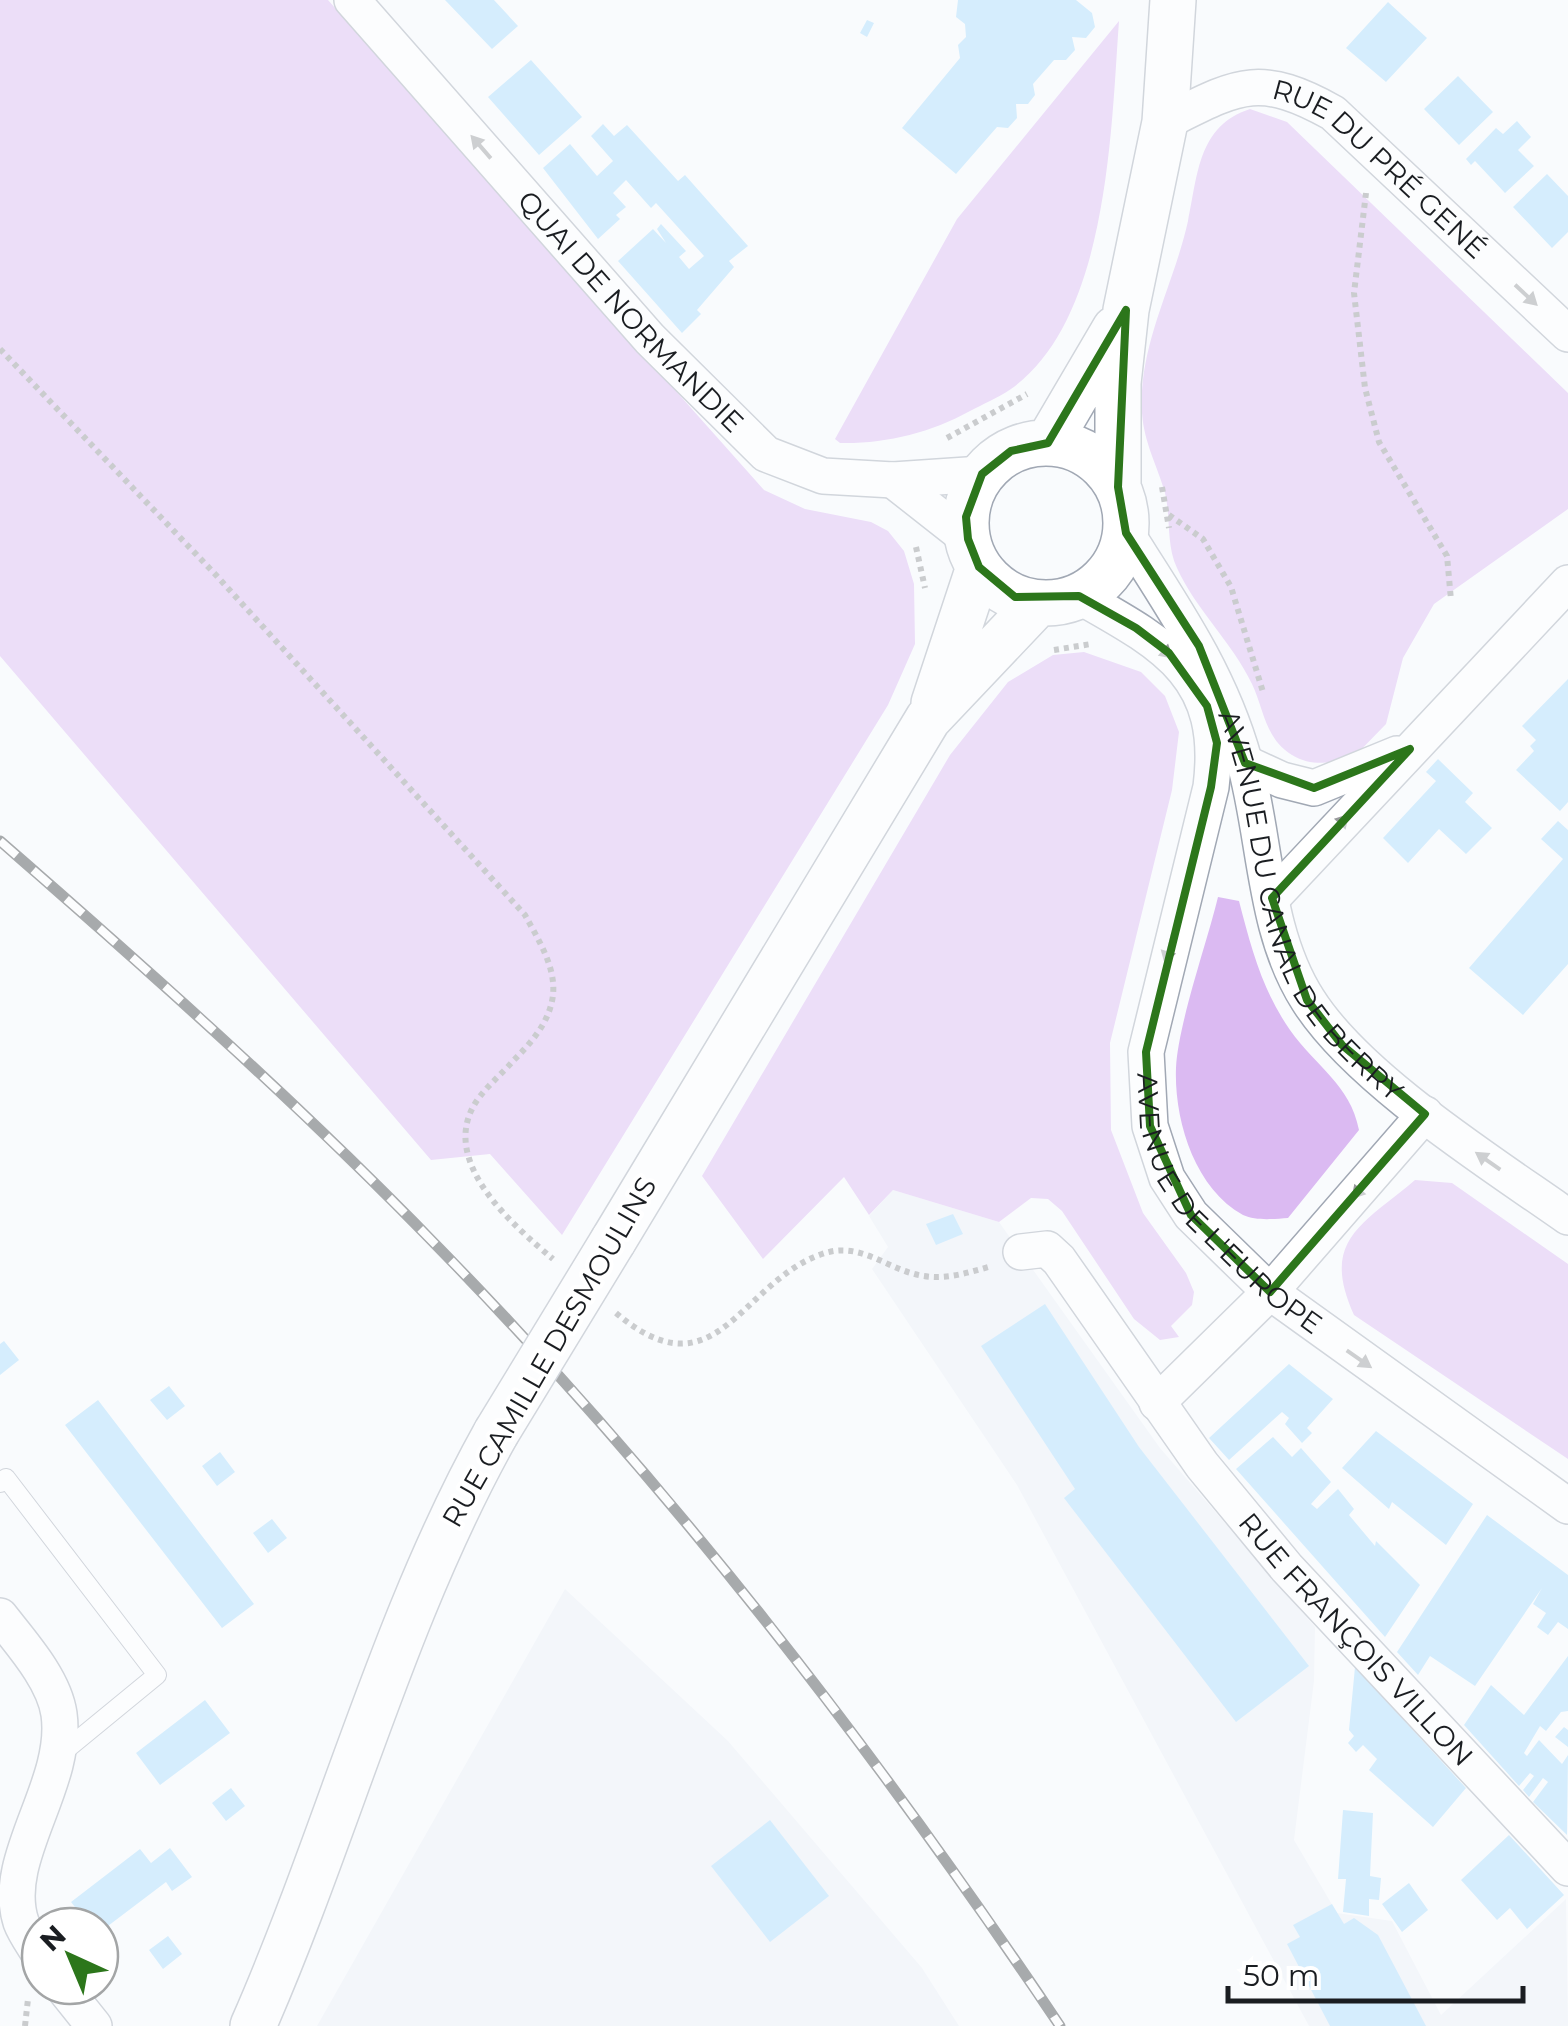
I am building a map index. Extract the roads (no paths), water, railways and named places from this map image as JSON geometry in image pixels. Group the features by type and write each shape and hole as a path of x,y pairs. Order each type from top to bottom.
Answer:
{"street":[{"name":"QUAI DE NORMANDIE","path":"352,0 643,332 766,454 823,476 894,480 982,474"},
{"path":"894,480 973,553 1005,591 1059,600 1102,581 1118,560 1126,533 1118,487 1118,384 1126,310 1165,122 1173,0"},
{"name":"RUE DU PRÉ GENÉ","path":"1165,122 1218,95 1256,84 1300,94 1333,112 1568,334"},
{"path":"1048,443 1126,310"},
{"path":"973,553 968,505 982,474 1011,451 1048,443 1089,455 1118,487"},
{"name":"AVENUE DU CANAL DE BERRY","path":"1126,533 1199,646 1221,688 1245,762 1272,898 1290,965 1307,1000 1342,1045 1425,1114 1568,1218"},
{"name":"RUE CAMILLE DESMOULINS","path":"253,2026 318,1873 427,1568 496,1433 928,719 973,553"},
{"path":"1272,898 1568,584"},
{"name":"RUE CAMILLE DESMOULINS","path":"928,719 1059,600"},
{"name":"AVENUE DE L'EUROPE","path":"1059,600 1169,652 1207,706 1216,744 1211,787 1146,1052 1150,1126 1168,1178 1190,1215 1270,1292 1568,1506"},
{"path":"1245,762 1282,780 1314,788 1410,748"},
{"path":"1157,1402 1270,1292 1425,1114"},
{"name":"RUE FRANÇOIS VILLON","path":"1020,1252 1047,1249 1059,1260 1202,1465 1288,1568 1567,1866"},
{"path":"0,1616 34,1661 59,1711 58,1756 16,1880 20,1920"},
{"path":"78,2006 94,2026"}],"lane":[{"path":"0,1482 6,1478 157,1676 58,1756"}],"railway":[{"path":"0,841 330,1139 435,1244 605,1428 842,1719 1060,2026"}]}
